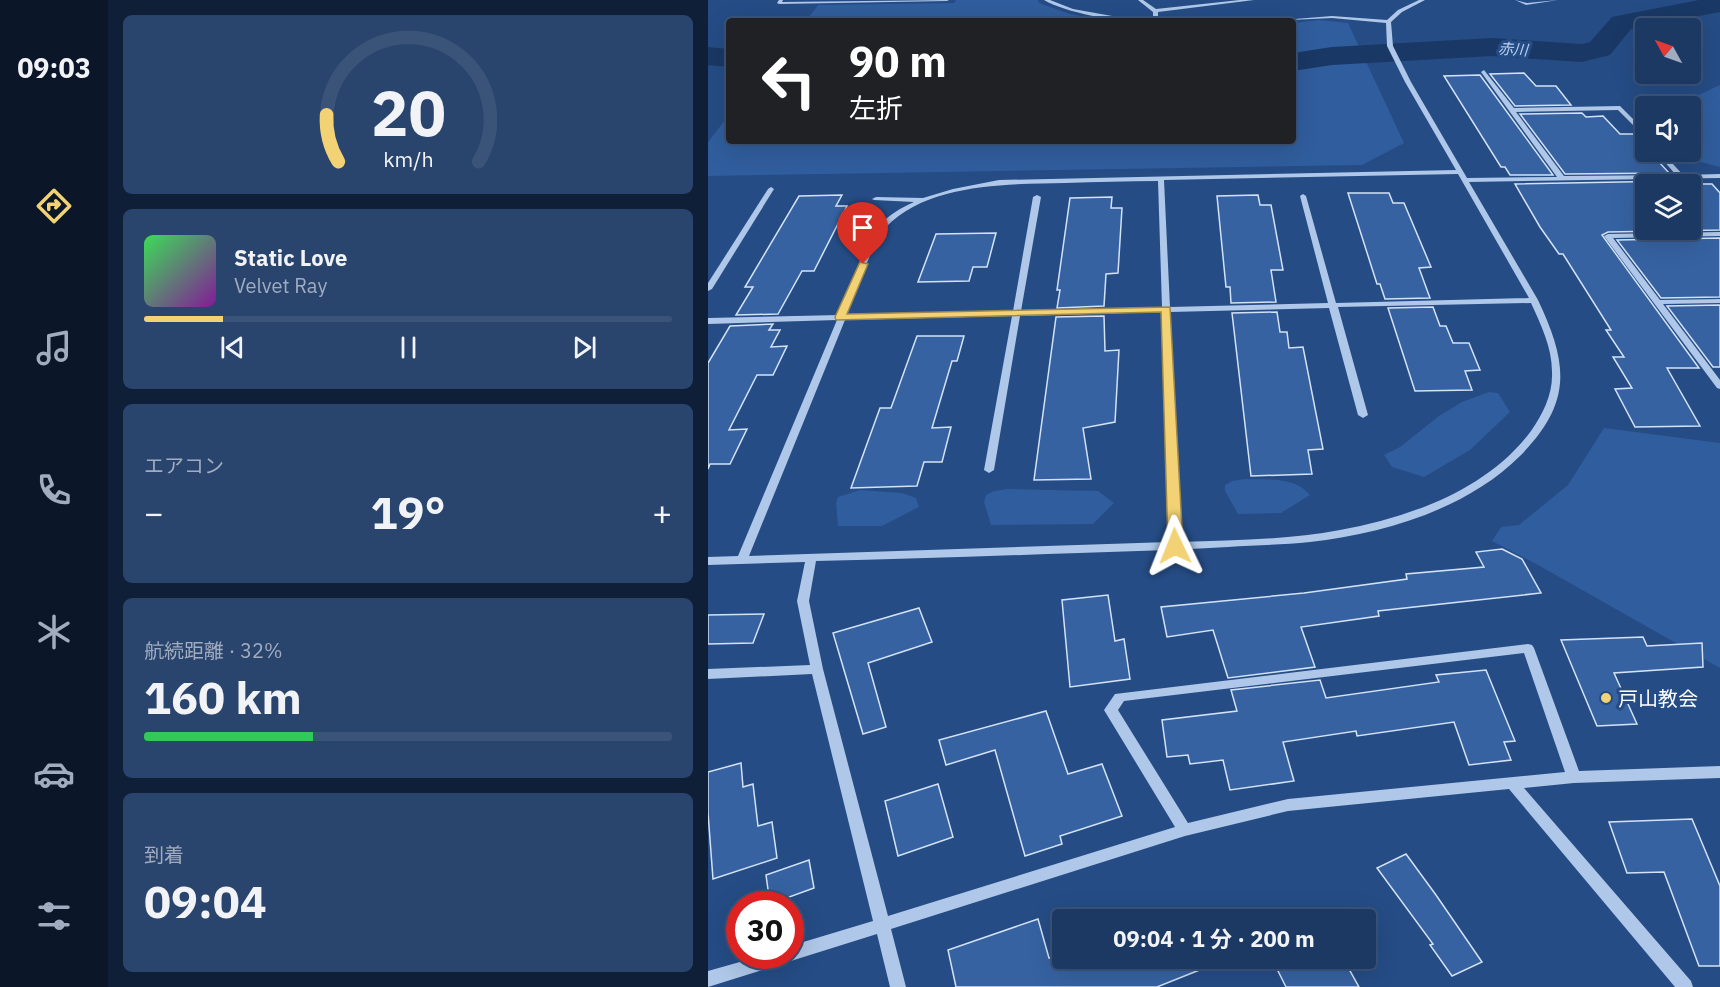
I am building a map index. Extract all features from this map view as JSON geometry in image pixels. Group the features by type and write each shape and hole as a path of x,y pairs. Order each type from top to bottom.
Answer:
{"street":[{"path":"781,0 779,3 947,0"},
{"path":"1046,0 1072,10 1120,18"},
{"path":"1140,0 1155,11 1252,0"},
{"path":"1296,19 1332,17 1388,22 1400,11 1423,0"},
{"path":"1517,0 1526,4 1557,0"},
{"path":"1155,11 1155,18"},
{"path":"708,561 1175,546 1312,537 1378,524 1431,508 1478,485 1515,457 1542,426 1556,395 1557,363 1549,332 1534,300 1396,59 1390,46 1388,22"},
{"path":"1484,72 1562,178"},
{"path":"1512,110 1620,108 1635,124"},
{"path":"1668,162 1679,174"},
{"path":"742,560 840,317 882,227 902,212 924,200 962,189 999,182 1463,176 1635,177"},
{"path":"1701,176 1720,176"},
{"path":"1161,179 1175,546"},
{"path":"708,289 771,189"},
{"path":"1303,196 1363,415"},
{"path":"989,470 1037,197"},
{"path":"876,199 924,200"},
{"path":"1719,383 1608,236 1720,234"},
{"path":"708,321 1534,300"},
{"path":"1658,302 1720,301"},
{"path":"811,558 803,601 817,669 898,987"},
{"path":"1185,830 1112,710 1120,697 1528,648 1574,777"},
{"path":"708,674 817,669"},
{"path":"804,950 1185,830 1288,805 1574,777 1720,772"},
{"path":"1512,783 1685,987"},
{"path":"708,979 741,969"}],"shaded area":[{"path":"956,0 1038,0 1039,3 1070,14 1091,18 808,18 818,5 954,3"},
{"path":"1319,20 1348,23 1404,143 1362,165 708,176 708,142 726,119 726,144 1296,144 1296,23"},
{"path":"1720,85 1720,167 1701,162 1701,96 1696,96"},
{"path":"1489,392 1498,393 1510,412 1470,450 1424,477 1392,467 1384,455 1400,447 1439,416 1462,402"},
{"path":"1604,428 1720,443 1720,668 1492,541 1501,527 1519,525 1568,485"},
{"path":"1245,479 1289,482 1304,489 1310,495 1281,513 1238,514 1225,491 1225,485 1232,481"},
{"path":"1007,489 1098,491 1114,503 1093,524 991,525 984,502 986,495"},
{"path":"860,490 902,493 916,498 919,507 882,526 838,526 836,503 838,497"}],"building":[{"path":"1524,73 1536,86 1556,86 1571,105 1515,106 1490,74"},
{"path":"1480,75 1553,175 1510,175 1505,167 1501,167 1444,76"},
{"path":"1582,113 1586,117 1603,116 1620,134 1635,135 1635,162 1659,162 1669,173 1565,174 1520,114"},
{"path":"1635,182 1635,232 1608,232 1602,235 1699,368 1667,368 1700,426 1635,427 1615,389 1632,388 1613,357 1624,357 1606,330 1611,330 1563,254 1559,254 1515,184"},
{"path":"1701,184 1712,184 1720,193 1720,230 1701,230"},
{"path":"1348,193 1389,193 1393,203 1404,203 1431,267 1419,268 1430,298 1385,299 1380,284 1377,284"},
{"path":"842,195 836,206 847,206 814,271 802,271 778,314 736,315 753,287 745,287 799,196"},
{"path":"1258,195 1260,205 1271,205 1283,270 1271,270 1276,302 1231,303 1230,287 1226,287 1217,196"},
{"path":"1112,197 1111,208 1122,208 1118,273 1106,274 1104,306 1057,308 1060,290 1057,290 1070,198"},
{"path":"996,233 987,267 973,267 969,281 918,282 936,234"},
{"path":"1720,238 1720,297 1661,298 1617,240 1701,240"},
{"path":"1720,305 1720,367 1713,367 1667,306"},
{"path":"1433,307 1440,326 1446,326 1453,343 1469,343 1480,370 1465,371 1472,390 1415,391 1388,308"},
{"path":"1277,312 1280,332 1287,332 1289,348 1303,347 1323,449 1308,450 1312,474 1251,476 1232,313"},
{"path":"1104,316 1105,351 1119,350 1115,422 1083,428 1091,479 1034,480 1056,317"},
{"path":"773,324 769,330 780,330 771,347 787,346 773,375 757,375 729,430 747,429 730,464 710,464 708,469 708,363 730,326"},
{"path":"917,336 964,336 957,361 952,361 932,428 951,427 942,462 924,462 917,486 851,488 880,408 891,408"},
{"path":"1502,549 1522,559 1541,593 1378,611 1379,616 1301,627 1315,667 1228,678 1213,630 1167,637 1161,607 1304,593 1407,579 1406,574 1484,567 1476,552"},
{"path":"1108,595 1115,641 1124,639 1130,679 1070,687 1062,600"},
{"path":"919,608 932,642 868,663 886,727 863,734 833,633"},
{"path":"764,614 753,643 708,644 708,615"},
{"name":"戸山教会","path":"1643,637 1647,646 1702,643 1703,667 1614,673 1637,724 1597,726 1561,640"},
{"path":"1486,670 1515,741 1504,742 1511,760 1469,765 1454,722 1357,736 1356,731 1283,742 1294,781 1230,790 1223,760 1190,764 1188,755 1167,757 1162,720 1237,711 1231,690 1320,680 1326,698 1439,682 1436,675"},
{"path":"1046,711 1068,774 1102,764 1122,816 1060,836 1062,844 1025,856 995,750 946,765 939,740"},
{"path":"741,763 743,787 753,784 758,826 772,822 777,858 713,879 708,813 708,772"},
{"path":"938,784 953,837 898,856 885,801"},
{"path":"1692,819 1720,886 1720,966 1699,966 1664,872 1627,873 1609,822"},
{"path":"1406,854 1482,962 1452,976 1430,945 1433,944 1377,868"},
{"path":"809,860 814,888 804,892 768,891 766,875"},
{"path":"1038,919 1049,958 1052,958 1052,969 1202,969 1157,987 956,987 948,950"},
{"path":"1277,969 1349,969 1359,987 1286,987"}],"waterway":[{"name":"赤川","path":"1296,62 1332,56 1492,47 1582,53 1600,49 1622,23 1720,4"},
{"name":"赤川","path":"708,56 726,58"}],"place":[{"name":"戸山教会","path":"1606,698"}],"route":[{"path":"863,264 840,317 1166,309 1175,546"}]}
